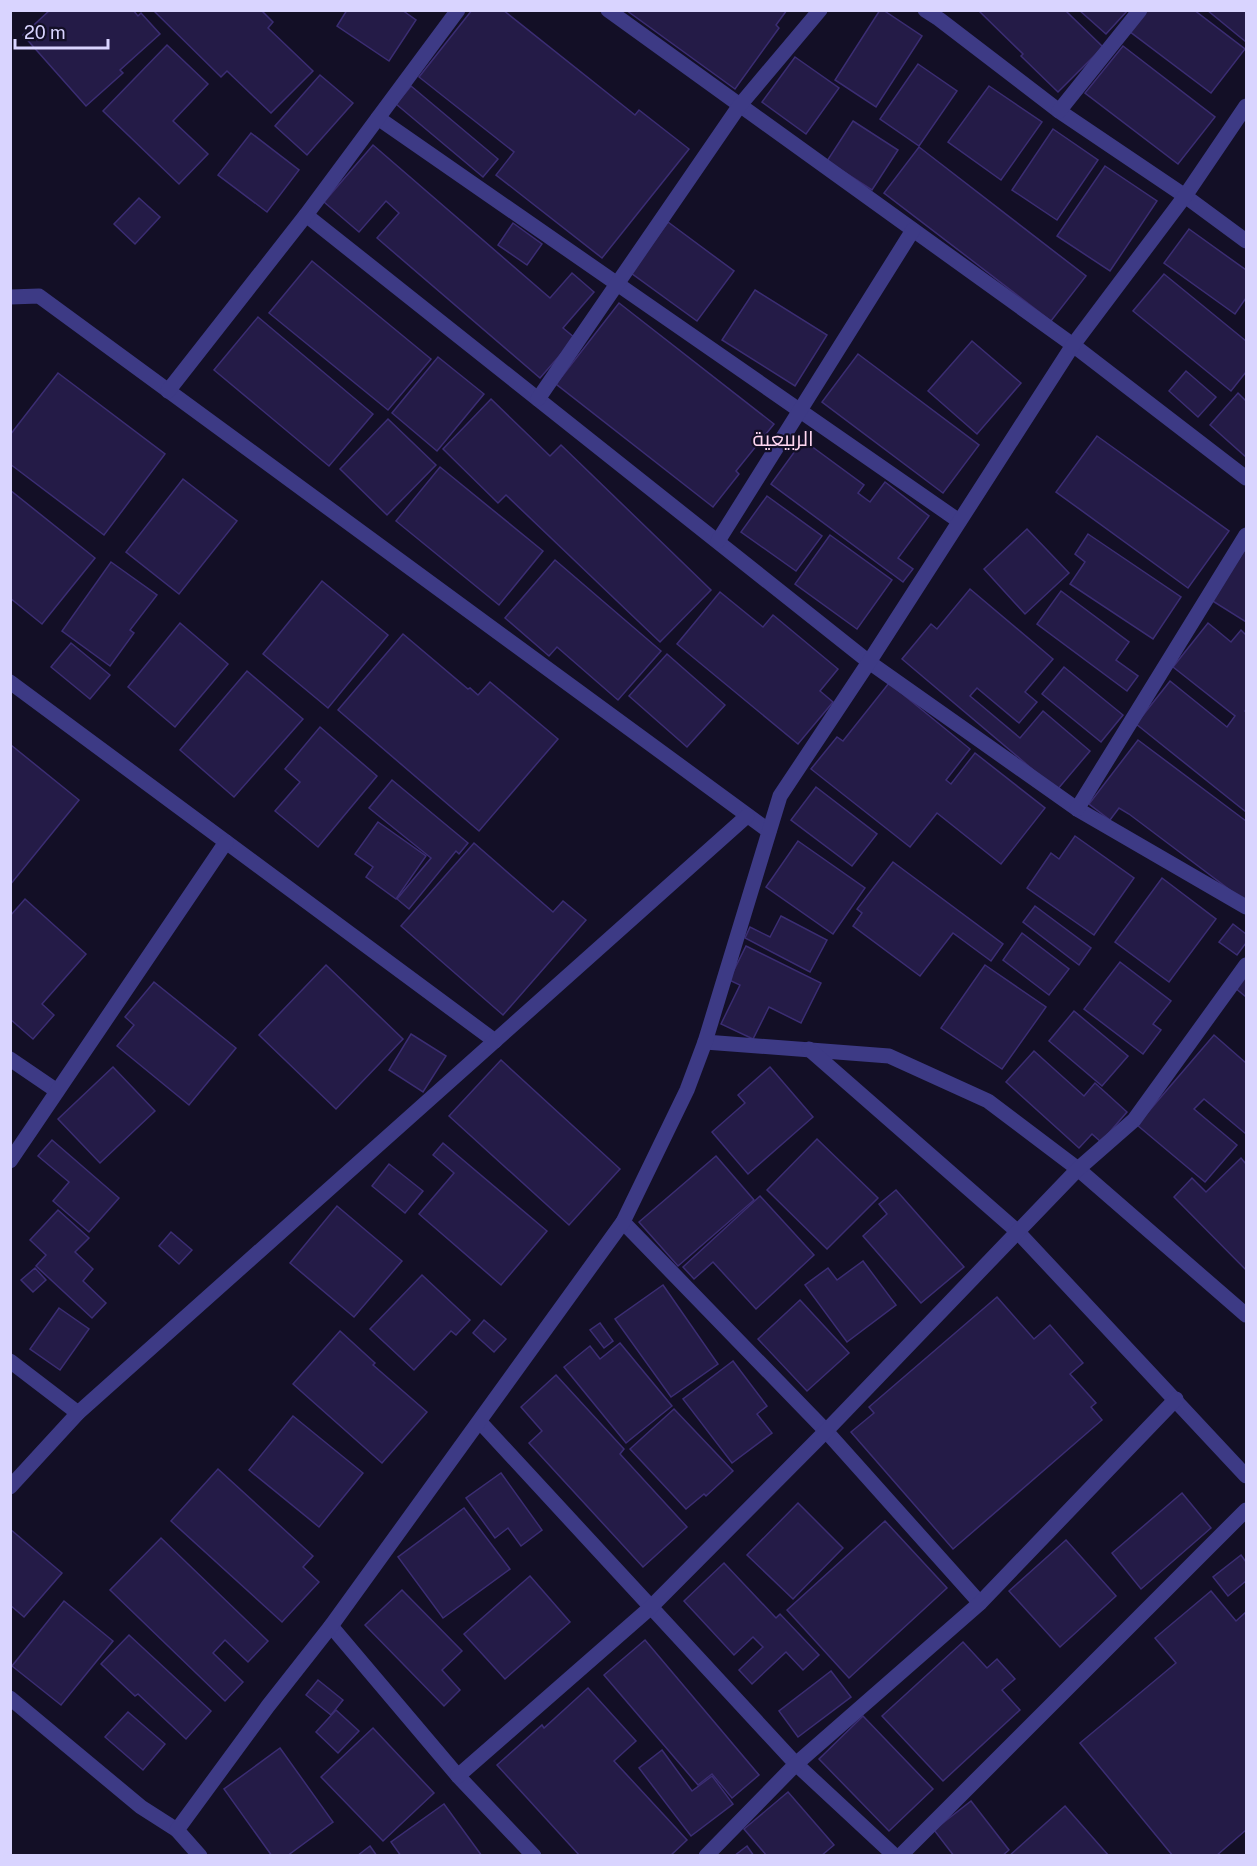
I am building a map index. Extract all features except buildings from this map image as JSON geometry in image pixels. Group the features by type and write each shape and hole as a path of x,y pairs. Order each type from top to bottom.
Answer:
{"street":[{"path":"168,391 306,215 458,10"},
{"path":"608,10 1073,345 1246,478"},
{"path":"538,399 740,105 820,10"},
{"path":"925,10 943,15 1059,111 1185,196 1246,241"},
{"path":"1059,111 1140,10"},
{"path":"177,1830 268,1706 331,1626 623,1222 687,1090 705,1042 780,795 869,662 1073,345 1185,196 1246,105"},
{"path":"378,118 959,522"},
{"path":"306,215 869,662 1077,809 1246,907"},
{"path":"718,541 913,230"},
{"path":"10,312 12,295 39,296 769,831"},
{"path":"1077,809 1246,535"},
{"path":"10,682 495,1041"},
{"path":"10,1487 78,1413 747,816"},
{"path":"10,1161 226,842"},
{"path":"458,1776 650,1608 826,1431 1017,1230 1078,1169 1134,1120 1246,965"},
{"path":"705,1042 889,1056 988,1101 1078,1169 1246,1315"},
{"path":"808,1049 1017,1230 1246,1476"},
{"path":"10,1059 57,1091"},
{"path":"623,1222 826,1431 980,1603"},
{"path":"10,1361 78,1413"},
{"path":"705,1856 796,1764 980,1603 1176,1399"},
{"path":"480,1422 796,1764 895,1856"},
{"path":"900,1856 1246,1510"},
{"path":"331,1626 458,1776 534,1856"},
{"path":"10,1698 141,1807 177,1830 200,1856"}],"district":[{"name":"الربيعية","path":"783,438"}]}
